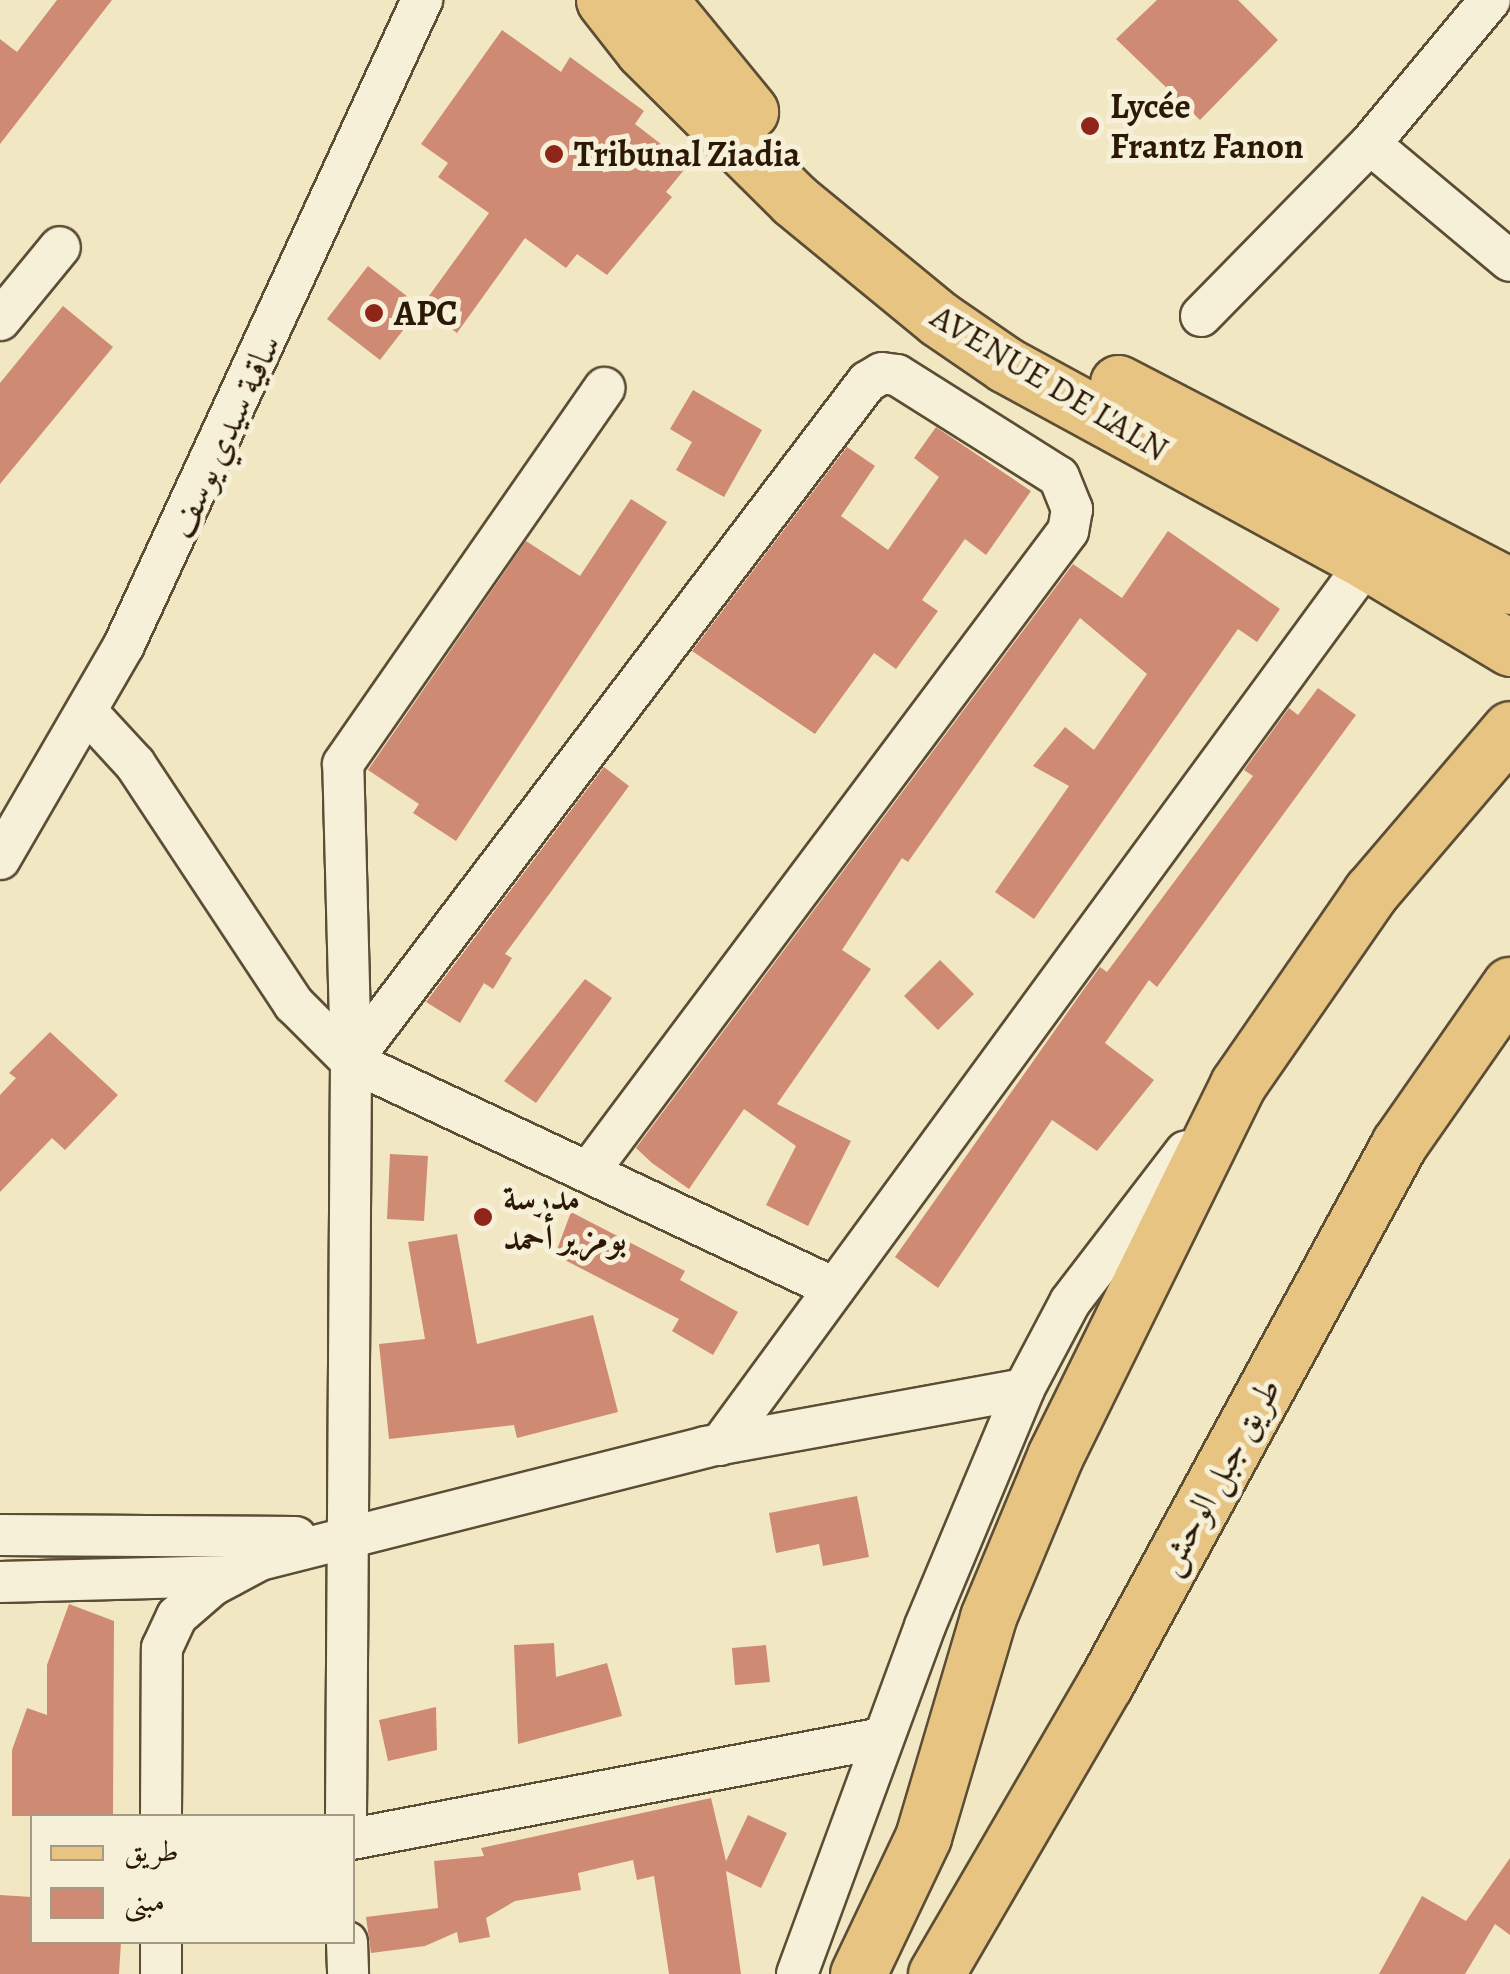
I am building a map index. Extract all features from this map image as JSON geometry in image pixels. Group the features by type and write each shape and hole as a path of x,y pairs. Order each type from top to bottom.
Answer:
{"main road":[{"name":"AVENUE DE L'ALN","path":"604,0 643,50 861,261 1006,365 1367,562 1510,648"},
{"path":"660,0 811,176 950,291 1510,586"},
{"path":"858,1974 922,1837 988,1617 1055,1456 1238,1084 1371,892 1510,729"},
{"name":"طريق جبل الوحش","path":"936,1974 1105,1684 1399,1144 1510,985"}],"street":[{"name":"ساقية سيدي يوسف","path":"0,859 86,712 197,496 422,0"},
{"path":"1201,316 1370,144 1490,0"},
{"path":"1370,144 1510,262"},
{"path":"0,320 60,247"},
{"path":"976,425 1006,365"},
{"path":"351,1061 867,382 882,372 898,375 1059,478 1072,510 1068,531 589,1171"},
{"path":"346,1814 343,1537 351,1061 343,764 604,388"},
{"path":"720,1445 1367,562"},
{"path":"86,712 136,764 294,1004 351,1061 834,1288"},
{"path":"797,1974 882,1738 1024,1389 1070,1302 1238,1084"},
{"path":"161,1814 162,1648 176,1616 230,1576 260,1560 720,1445 1024,1389"},
{"path":"0,1535 343,1537"},
{"path":"0,1582 230,1576"},
{"path":"355,1838 882,1738"},
{"path":"161,1944 161,1974"},
{"path":"348,1944 348,1974"}],"building":[{"path":"57,0 112,0 0,144 0,39 17,52"},
{"path":"1157,0 1238,0 1278,40 1200,120 1116,39"},
{"name":"Tribunal Ziadia","path":"502,30 561,72 570,57 644,111 635,124 688,165 666,192 672,197 607,275 577,254 566,268 525,238 457,333 421,307 489,213 438,177 448,163 421,144"},
{"name":"APC","path":"368,266 421,307 380,360 327,319"},
{"path":"63,306 113,347 0,484 0,383"},
{"path":"693,390 762,430 724,497 676,470 692,442 670,429"},
{"path":"936,427 1031,491 986,555 965,539 922,600 938,611 896,669 874,653 815,734 692,651 847,447 875,466 841,516 888,550 939,477 914,458"},
{"path":"631,499 667,522 456,841 413,813 419,804 368,770 526,541 580,576"},
{"path":"1168,531 1280,609 1257,642 1238,629 1034,919 995,892 1069,786 1033,766 1065,727 1094,750 1147,674 1080,618 908,862 902,858 842,950 871,969 777,1104 851,1141 808,1226 766,1205 796,1146 744,1109 689,1189 652,1163 636,1148 1073,564 1122,598"},
{"path":"1318,688 1356,715 1157,987 1149,980 1105,1043 1154,1080 1097,1151 1052,1120 938,1288 895,1257 1100,967 1107,972 1253,776 1244,770 1289,708 1298,715"},
{"path":"604,767 629,786 505,954 512,958 493,989 484,983 460,1023 426,1002"},
{"path":"940,960 974,994 938,1030 904,996"},
{"path":"585,979 612,998 536,1103 504,1081"},
{"path":"50,1032 118,1095 65,1150 52,1138 0,1192 0,1095 16,1078 9,1073"},
{"path":"390,1154 428,1156 424,1221 387,1219"},
{"path":"571,1212 685,1271 680,1280 738,1312 713,1355 672,1331 679,1319 555,1255"},
{"path":"457,1234 477,1344 593,1315 618,1412 517,1438 514,1425 389,1439 379,1344 425,1339 408,1242"},
{"path":"857,1496 869,1557 823,1566 819,1544 776,1553 769,1513"},
{"path":"69,1604 114,1621 113,1814 12,1816 12,1750 27,1708 47,1715 47,1665"},
{"path":"554,1643 556,1677 607,1663 622,1716 518,1744 514,1645"},
{"path":"766,1645 770,1682 735,1685 732,1648"},
{"path":"436,1707 437,1750 388,1761 379,1720"},
{"path":"711,1798 726,1861 748,1815 787,1833 761,1888 726,1871 741,1974 669,1974 654,1876 637,1880 633,1860 578,1873 581,1890 515,1901 486,1918 490,1937 459,1943 457,1932 425,1946 371,1953 366,1917 438,1908 434,1861 484,1856 481,1848"},
{"path":"1510,1858 1510,1935 1495,1924 1465,1974 1379,1974 1422,1896 1466,1921"},
{"path":"0,1895 30,1897 30,1944 121,1944 119,1974 0,1974"}],"place":[{"name":"Lycée Frantz Fanon","path":"1090,126"},
{"name":"Tribunal Ziadia","path":"554,154"},
{"name":"APC","path":"374,313"},
{"name":"مدرسة بومزير أحمد","path":"483,1217"}]}
